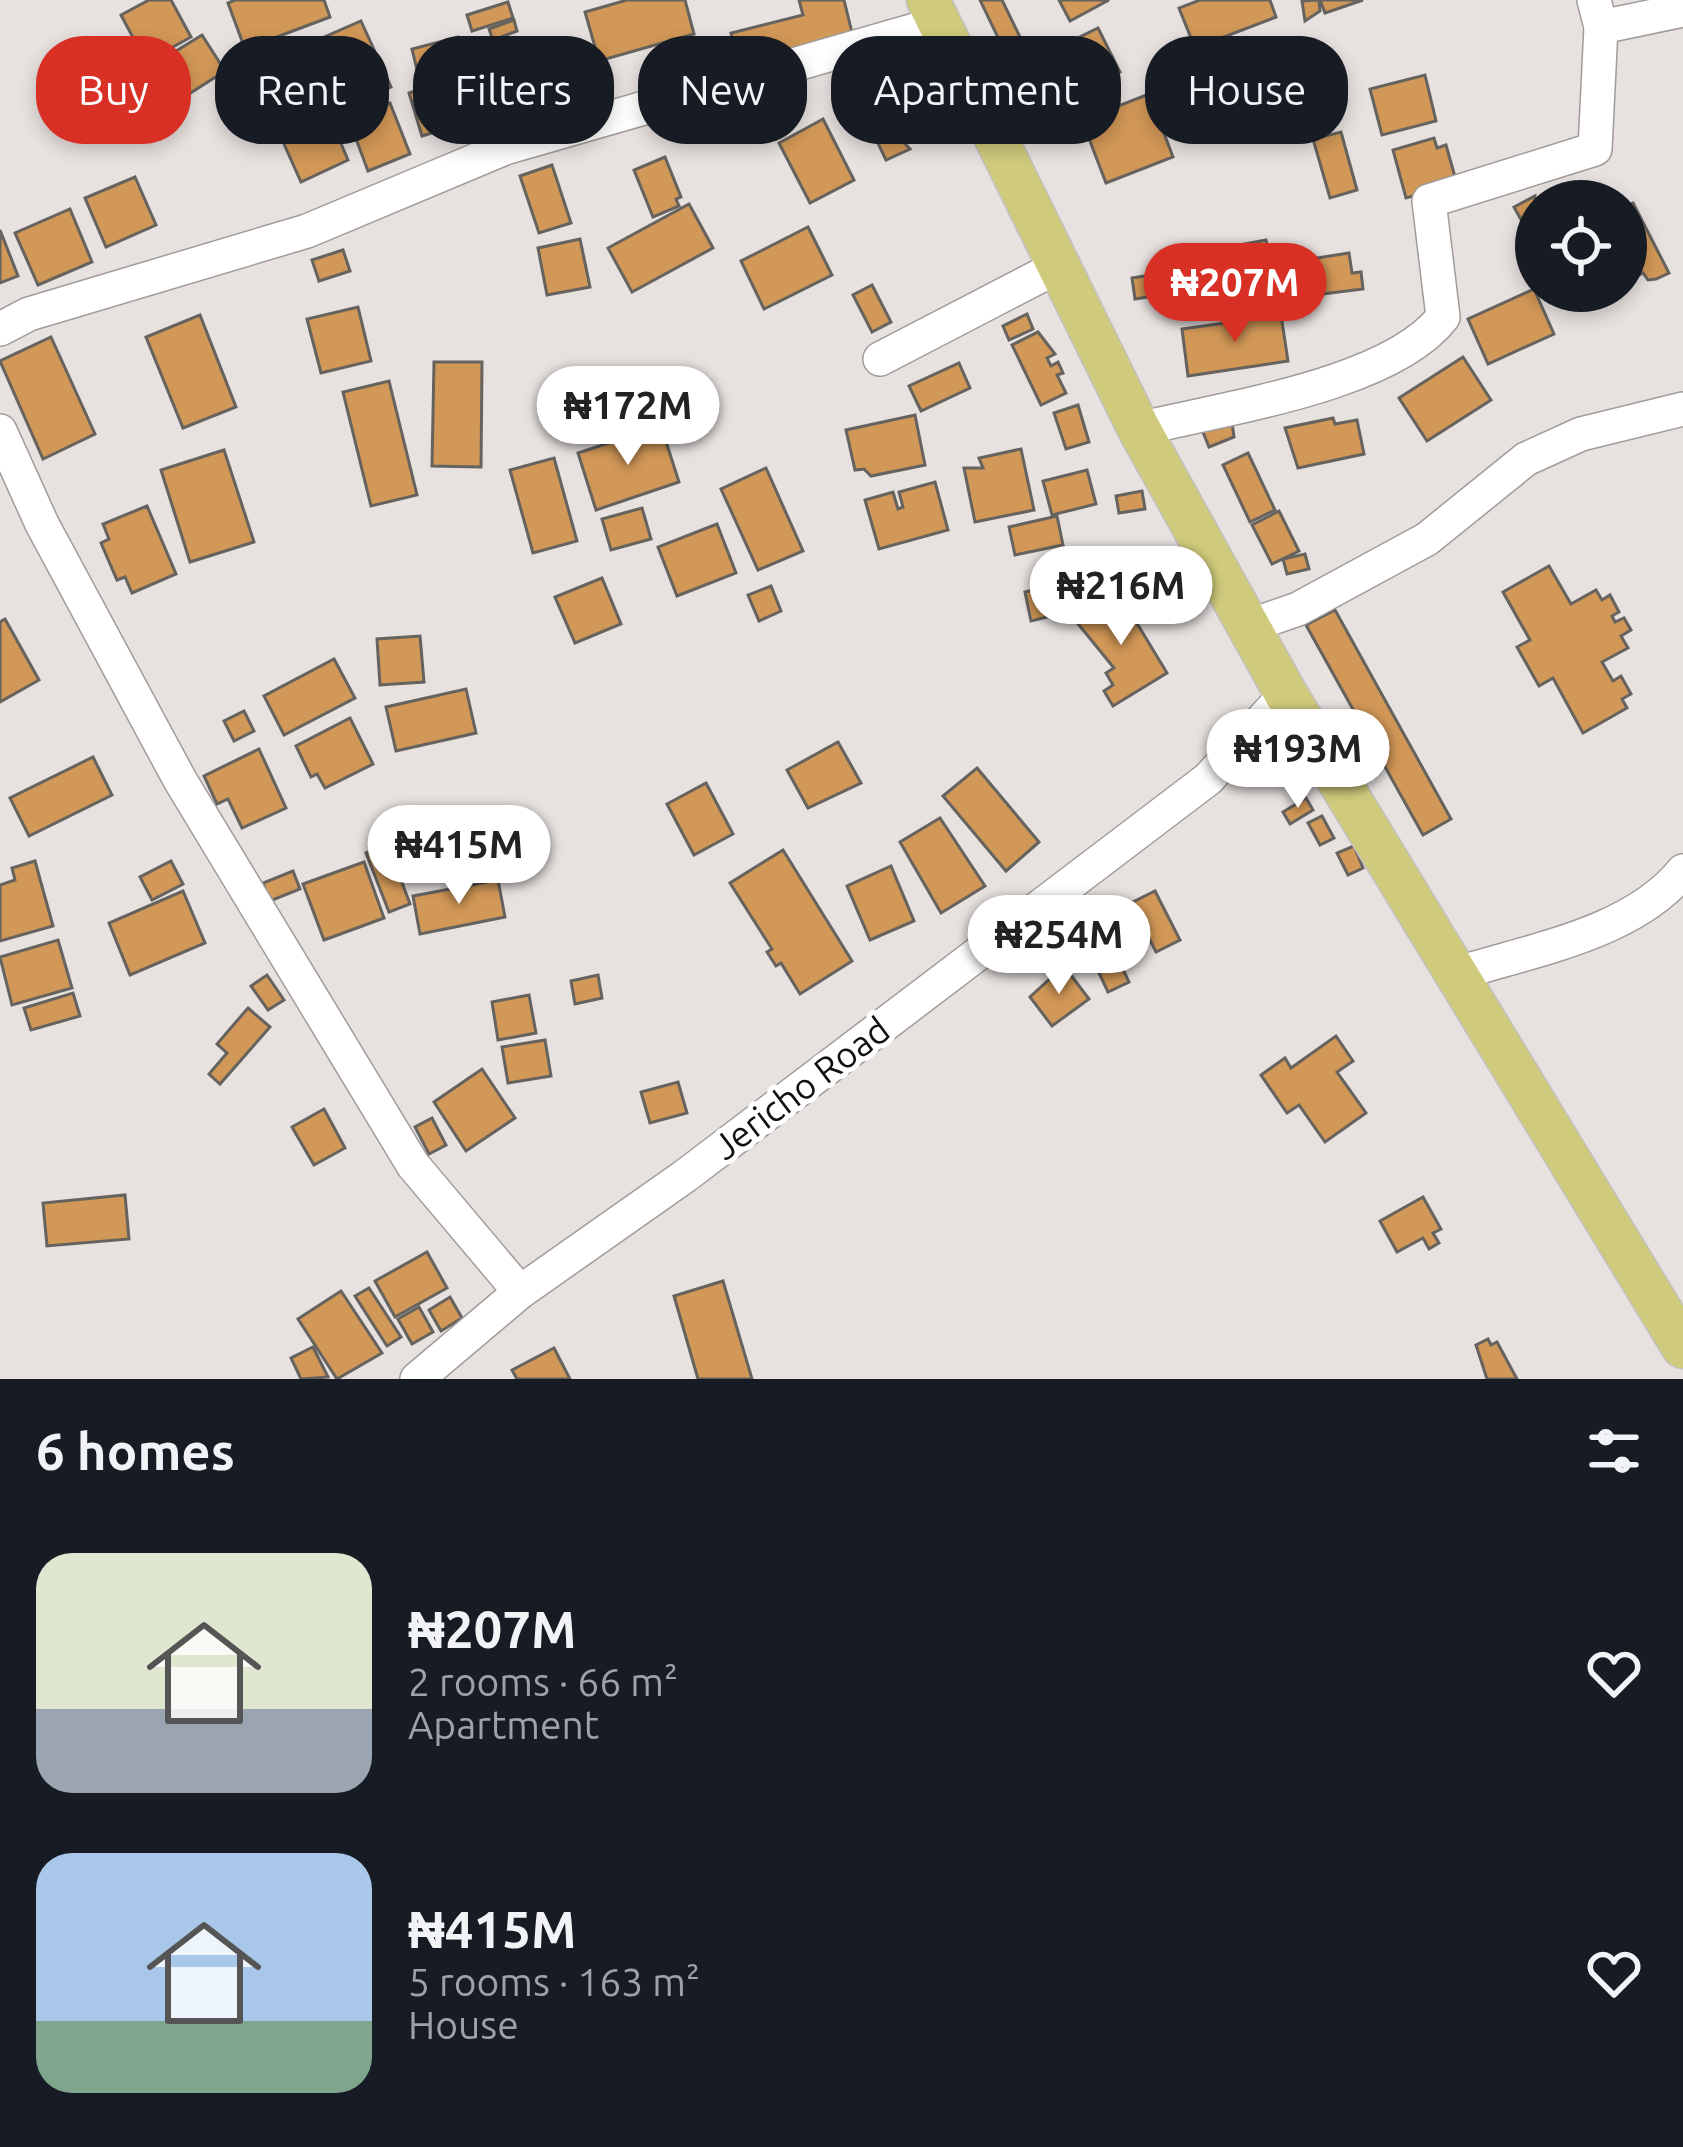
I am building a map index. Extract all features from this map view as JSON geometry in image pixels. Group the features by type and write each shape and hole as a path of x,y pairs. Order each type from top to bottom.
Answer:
{"main road":[{"path":"933,12 1139,430 1252,625 1286,694 1683,1347"}],"street":[{"path":"1139,430 1378,368 1425,340 1443,317 1429,201 1595,149 1597,13 1683,10"},
{"path":"0,329 29,314 307,231 505,148 933,12"},
{"path":"880,359 1059,266"},
{"path":"1252,625 1298,609 1427,539 1526,459 1581,434 1683,409"},
{"path":"2,442 180,779 413,1165 520,1292"},
{"name":"Jericho Road","path":"417,1379 520,1292 686,1175 1208,779 1286,694"},
{"path":"1456,974 1608,924 1656,900 1683,871"}],"building":[{"path":"149,0 171,0 190,36 132,36 121,15"},
{"path":"324,0 330,17 280,36 240,36 228,3"},
{"path":"627,0 685,0 694,34 638,36 638,50 614,57 614,36 592,36 585,12"},
{"path":"799,0 844,0 853,36 831,36 831,47 807,53 807,36 732,36 731,33 803,15"},
{"path":"980,0 1002,0 1020,36 997,36"},
{"path":"1059,0 1109,0 1070,21"},
{"path":"1200,0 1270,0 1276,17 1226,36 1190,36 1179,8"},
{"path":"1319,0 1320,11 1305,21 1302,1"},
{"path":"1320,0 1363,0 1325,13"},
{"path":"508,2 513,18 472,31 467,15"},
{"path":"514,20 517,31 492,36 489,29"},
{"path":"361,21 368,36 327,36"},
{"path":"202,35 215,55 215,77 191,93 191,42"},
{"path":"1425,75 1436,121 1382,135 1370,89"},
{"path":"1145,96 1145,144 1168,144 1173,157 1106,183 1091,144 1121,144 1121,105"},
{"path":"389,103 410,154 368,171 358,144 389,144"},
{"path":"823,119 831,144 836,144 854,180 810,203 780,144 807,144 807,128"},
{"path":"1434,138 1437,148 1446,145 1457,184 1406,198 1393,150"},
{"path":"284,144 341,144 348,160 301,182"},
{"path":"878,144 905,144 910,149 886,160"},
{"path":"1314,144 1344,144 1357,190 1330,198"},
{"path":"665,157 681,197 676,199 679,206 653,217 634,170"},
{"path":"552,165 571,223 539,233 520,176"},
{"path":"135,177 156,225 106,247 85,198"},
{"path":"689,204 713,248 632,292 608,248"},
{"path":"70,209 92,262 38,285 15,233"},
{"path":"808,227 832,275 764,309 741,261"},
{"path":"0,230 18,276 0,283"},
{"path":"1647,230 1669,273 1647,279"},
{"path":"580,239 590,287 547,295 538,248"},
{"path":"1266,240 1276,288 1239,295 1229,247"},
{"path":"343,250 350,271 319,281 312,260"},
{"path":"1349,253 1352,273 1361,272 1363,289 1322,294 1317,258"},
{"path":"1199,267 1202,288 1135,299 1132,278"},
{"path":"872,285 891,322 872,332 853,295"},
{"path":"1289,295 1291,312 1274,314 1272,297"},
{"path":"1515,298 1515,312 1544,312 1554,334 1488,364 1468,319"},
{"path":"358,307 371,361 321,373 307,319"},
{"path":"1027,314 1033,329 1009,340 1003,326"},
{"path":"200,315 236,407 183,428 146,337"},
{"path":"1281,315 1288,361 1188,376 1182,329"},
{"path":"1038,332 1055,354 1047,358 1051,366 1058,362 1063,373 1057,375 1066,393 1041,405 1012,345"},
{"path":"51,337 95,434 43,459 0,361"},
{"path":"1463,357 1491,400 1427,441 1399,398"},
{"path":"434,362 482,362 481,467 432,466"},
{"path":"959,363 970,388 921,411 909,386"},
{"path":"389,381 417,495 371,506 343,392"},
{"path":"1078,405 1089,442 1066,449 1054,413"},
{"path":"915,415 925,465 871,476 864,469 855,470 846,430"},
{"path":"1231,415 1234,437 1209,447 1201,427"},
{"path":"1333,418 1335,424 1357,420 1364,454 1298,468 1285,428"},
{"path":"661,426 679,482 596,510 578,453"},
{"path":"1021,449 1034,510 975,522 964,468 983,468 979,458"},
{"path":"224,450 254,542 190,562 161,470"},
{"path":"1248,453 1275,510 1250,522 1223,465"},
{"path":"554,458 577,541 533,553 510,470"},
{"path":"766,468 803,551 758,570 721,489"},
{"path":"1087,470 1096,504 1052,515 1043,481"},
{"path":"935,482 948,530 879,549 865,500 893,492 898,509 903,507 899,492"},
{"path":"1142,491 1145,509 1119,513 1116,496"},
{"path":"147,506 176,574 132,593 125,577 117,580 101,543 109,539 103,524"},
{"path":"642,508 651,539 611,550 602,519"},
{"path":"1279,511 1299,551 1272,564 1252,525"},
{"path":"1057,516 1063,545 1015,555 1009,527"},
{"path":"717,524 736,573 677,596 658,547"},
{"path":"1305,554 1309,569 1287,574 1283,559"},
{"path":"1549,566 1571,604 1596,590 1602,600 1610,595 1619,612 1612,616 1615,622 1624,618 1631,630 1621,636 1628,648 1602,662 1613,681 1621,676 1631,694 1622,699 1627,708 1583,733 1553,678 1539,686 1517,647 1530,640 1503,592"},
{"path":"602,578 621,624 575,643 555,597"},
{"path":"1074,581 1081,609 1031,621 1025,592"},
{"path":"771,586 781,611 759,621 748,595"},
{"path":"1118,592 1167,673 1113,706 1104,691 1113,685 1106,673 1114,668 1074,619"},
{"path":"1335,610 1451,819 1423,835 1306,625"},
{"path":"5,619 39,680 0,702 0,622"},
{"path":"420,636 424,682 380,685 377,639"},
{"path":"334,659 355,698 284,735 264,696"},
{"path":"466,689 476,733 396,751 386,707"},
{"path":"244,711 254,731 234,741 224,721"},
{"path":"350,718 373,764 325,788 317,774 311,777 296,746"},
{"path":"838,742 861,783 808,808 787,770"},
{"path":"259,749 286,808 242,828 228,799 217,804 204,776"},
{"path":"93,757 112,795 29,836 10,798"},
{"path":"977,768 1039,842 1006,871 943,796"},
{"path":"706,783 733,834 694,855 667,804"},
{"path":"1306,798 1313,810 1290,824 1283,812"},
{"path":"1322,816 1334,838 1320,845 1308,823"},
{"path":"940,818 985,886 941,913 900,842"},
{"path":"388,845 410,904 389,912 366,853"},
{"path":"1354,846 1363,868 1348,875 1337,853"},
{"path":"783,850 852,961 800,994 781,963 776,966 767,952 772,949 730,883"},
{"path":"35,861 53,926 0,941 0,885 15,880 12,868"},
{"path":"171,861 183,884 152,900 140,877"},
{"path":"364,862 384,918 324,940 303,884"},
{"path":"891,866 914,921 870,940 847,886"},
{"path":"293,871 300,889 270,901 263,883"},
{"path":"498,880 505,917 420,934 413,896"},
{"path":"183,891 205,943 130,975 109,923"},
{"path":"1155,891 1180,940 1156,952 1131,903"},
{"path":"58,940 72,988 12,1005 0,957"},
{"path":"1120,963 1129,982 1108,992 1099,973"},
{"path":"1064,966 1089,999 1052,1026 1030,997"},
{"path":"267,975 284,1000 268,1010 251,986"},
{"path":"598,975 602,998 575,1004 571,981"},
{"path":"73,993 80,1016 31,1030 24,1008"},
{"path":"529,995 536,1033 498,1040 492,1002"},
{"path":"248,1008 270,1027 220,1084 209,1074 227,1053 217,1044"},
{"path":"1336,1036 1353,1061 1337,1072 1366,1113 1325,1142 1299,1105 1287,1113 1261,1075 1285,1058 1291,1068"},
{"path":"545,1040 551,1076 508,1083 502,1047"},
{"path":"482,1069 515,1118 466,1151 434,1102"},
{"path":"678,1082 687,1113 650,1123 641,1092"},
{"path":"324,1109 345,1148 314,1165 292,1127"},
{"path":"432,1118 446,1145 429,1154 415,1127"},
{"path":"125,1195 129,1239 47,1246 43,1203"},
{"path":"1423,1197 1441,1229 1433,1233 1439,1243 1429,1249 1423,1238 1397,1252 1380,1221"},
{"path":"427,1252 447,1288 395,1317 375,1281"},
{"path":"723,1281 752,1379 698,1379 674,1296"},
{"path":"369,1288 401,1337 387,1346 355,1296"},
{"path":"341,1291 382,1353 337,1379 298,1319"},
{"path":"450,1297 462,1318 441,1331 429,1310"},
{"path":"419,1307 433,1332 412,1344 398,1319"},
{"path":"1488,1339 1491,1345 1497,1342 1517,1379 1487,1379 1476,1345"},
{"path":"313,1347 328,1377 301,1379 291,1358"},
{"path":"554,1348 570,1379 517,1379 512,1370"}]}
